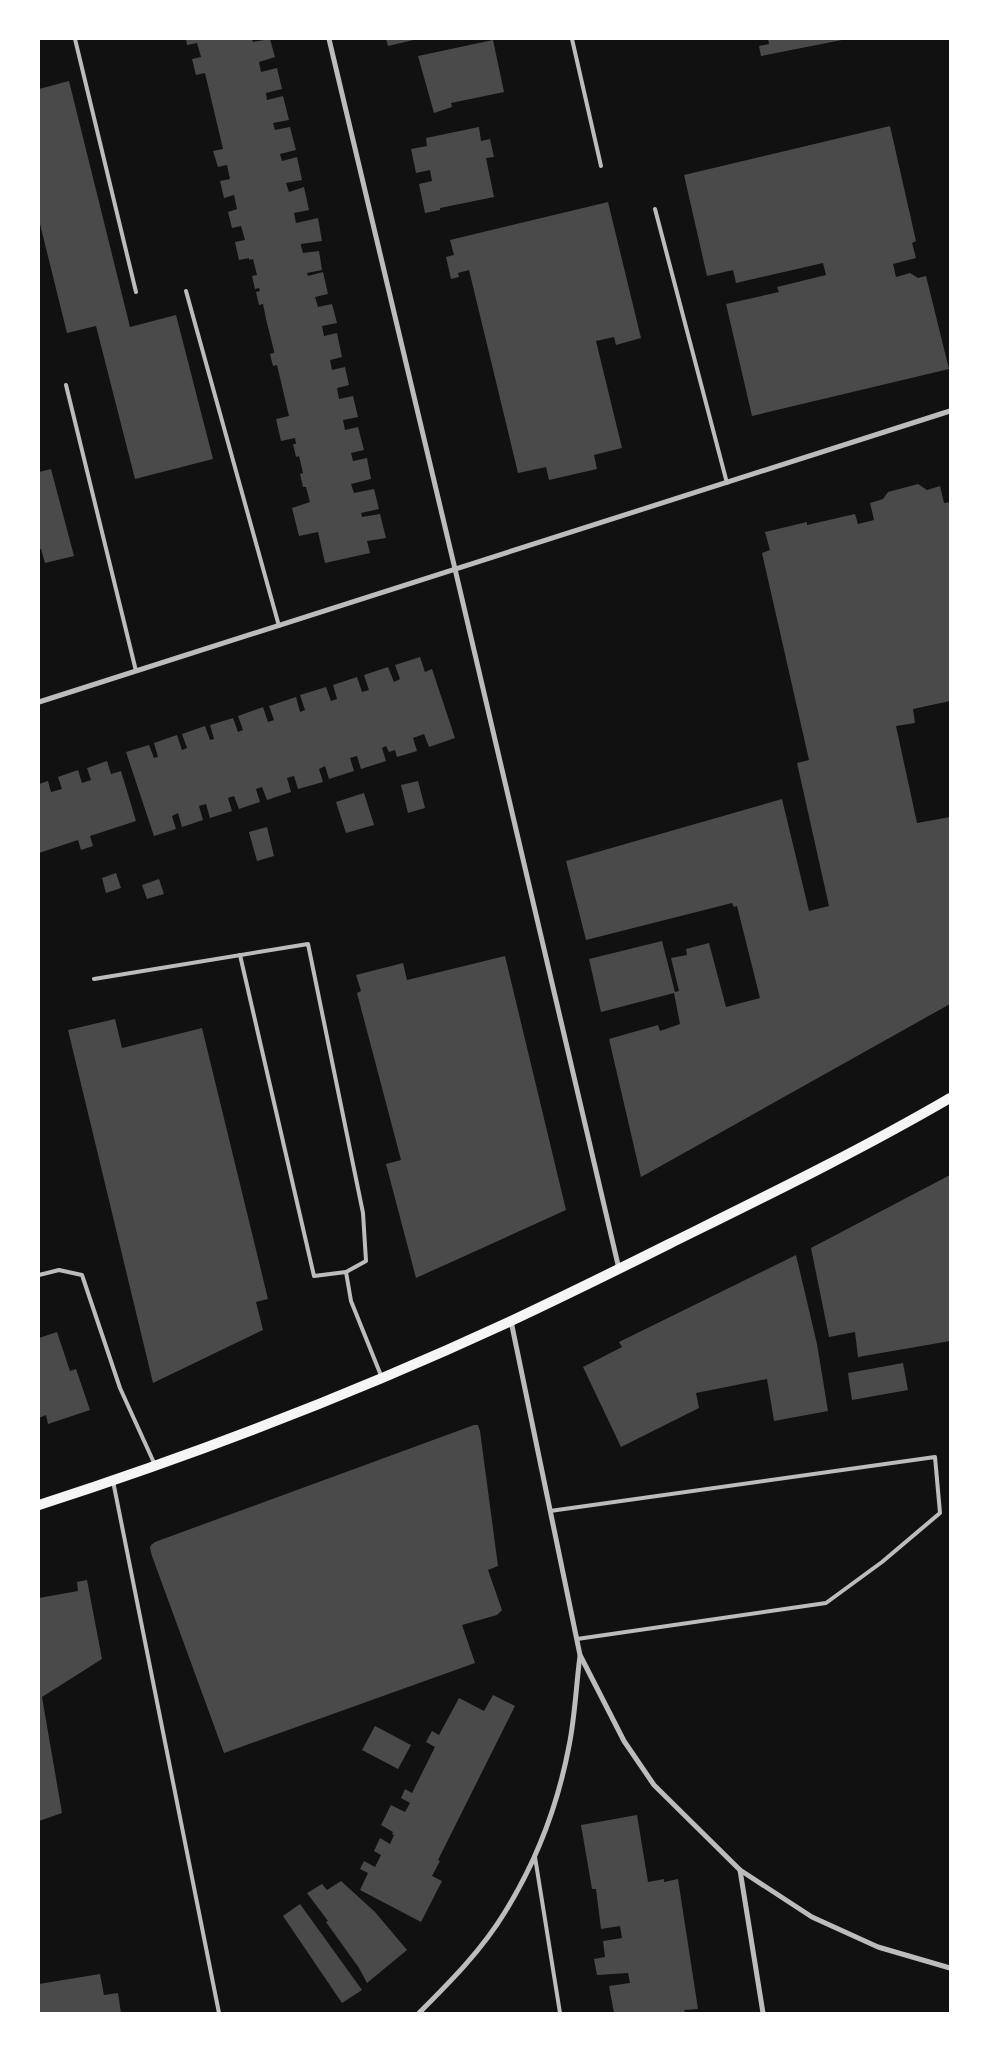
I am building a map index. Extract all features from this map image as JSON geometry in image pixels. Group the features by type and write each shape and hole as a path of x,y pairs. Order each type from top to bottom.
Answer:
{"main road":[{"path":"39,1505 113,1481 295,1414 511,1321 788,1185 950,1098"}],"street":[{"path":"329,39 618,1269"},
{"path":"39,702 950,411"},
{"path":"511,1321 580,1655 624,1741 654,1785 740,1870 812,1917 878,1947 950,1968"},
{"path":"419,2013 462,1969 505,1913 535,1857 556,1798 569,1746 580,1655"},
{"path":"740,1870 763,2013"}],"lane":[{"path":"75,39 136,292"},
{"path":"572,39 601,166"},
{"path":"655,209 727,483"},
{"path":"186,291 279,626"},
{"path":"66,385 136,671"},
{"path":"94,979 240,955 308,944 362,1213 366,1261 346,1272 314,1276 240,955"},
{"path":"39,1275 59,1270 82,1275 120,1388 155,1465"},
{"path":"346,1272 351,1301 382,1378"},
{"path":"550,1511 935,1458 940,1513 882,1562 826,1603 577,1639"},
{"path":"113,1481 219,2013"},
{"path":"535,1857 560,2013"}],"building":[{"path":"186,39 252,39 253,42 270,39 275,57 259,62 261,72 277,68 282,89 266,93 267,100 283,96 289,120 273,123 275,130 290,127 296,150 280,154 282,161 297,157 302,180 286,183 289,192 304,187 309,210 294,213 296,223 318,218 322,241 301,244 301,246 303,253 319,251 322,270 307,273 308,276 323,272 328,294 315,297 318,307 332,304 337,323 322,326 324,336 337,333 342,357 330,360 332,370 345,367 349,385 337,388 339,399 353,396 358,417 343,420 345,430 358,427 364,450 351,453 353,461 367,458 371,479 351,484 354,493 374,489 379,509 361,513 362,517 380,514 386,538 367,541 370,553 325,563 318,532 299,536 292,508 310,502 306,487 303,487 300,474 303,473 299,456 296,457 293,444 296,444 295,438 281,441 276,419 289,416 277,365 273,366 270,354 274,353 274,351 263,304 259,305 256,292 260,291 259,288 255,289 252,276 257,275 253,259 239,260 235,242 245,240 241,226 232,228 228,212 237,209 234,195 224,198 220,181 230,179 227,165 218,167 213,151 223,149 205,73 196,75 192,59 201,57 197,43 187,45"},
{"path":"386,39 418,39 388,46"},
{"path":"768,39 842,40 761,56 759,46 769,44"},
{"path":"493,40 504,92 451,103 452,107 434,113 418,56"},
{"path":"69,81 130,327 176,315 213,459 135,479 96,326 67,333 39,220 39,89"},
{"path":"890,126 916,241 912,243 916,258 893,264 896,277 910,273 918,278 926,276 949,369 752,416 726,304 779,292 777,287 826,275 823,263 736,283 733,270 707,276 684,175"},
{"path":"479,127 481,141 490,139 494,157 486,158 494,197 425,213 419,184 432,181 430,170 416,173 411,149 427,146 426,138"},
{"path":"608,202 641,338 616,345 614,337 596,341 622,448 594,455 597,469 549,480 546,467 518,473 469,270 458,273 459,277 451,279 446,257 454,255 450,240"},
{"path":"51,469 74,556 45,563 41,549 39,549 39,472"},
{"path":"918,484 927,490 940,486 944,503 950,502 950,701 913,709 915,723 896,726 917,823 950,817 950,1004 641,1177 609,1039 658,1025 660,1031 680,1024 674,993 601,1012 589,959 662,941 675,992 679,991 671,958 687,955 686,949 709,943 726,1007 760,998 737,906 734,907 732,903 586,940 566,861 782,799 809,911 829,906 797,763 809,760 762,553 770,550 765,532 807,522 807,525 855,514 858,524 874,520 870,503 883,499 888,492"},
{"path":"420,657 425,672 432,669 455,738 429,747 424,734 413,738 417,751 397,757 395,750 389,752 386,746 382,748 386,761 361,769 357,756 350,758 354,771 329,779 325,766 319,769 323,782 298,789 294,776 287,778 291,792 267,800 262,787 256,789 260,802 239,809 234,796 228,798 232,811 210,818 206,804 199,806 203,820 182,827 178,813 172,816 176,829 154,836 126,752 149,745 154,758 158,757 154,743 177,735 182,750 187,748 182,734 205,726 210,740 214,739 210,725 233,718 238,732 243,730 238,716 263,707 268,722 274,720 269,706 296,697 300,712 305,710 300,695 326,687 331,701 337,699 333,685 357,677 362,692 369,690 364,675 388,667 394,682 400,679 395,665"},
{"path":"107,761 111,774 121,771 136,821 90,836 93,846 81,850 78,840 39,853 39,784 48,781 51,792 62,789 58,777 78,770 82,783 91,780 87,768"},
{"path":"418,781 425,808 408,813 401,785"},
{"path":"364,793 374,825 346,833 336,802"},
{"path":"267,827 274,856 257,861 249,832"},
{"path":"116,873 121,888 106,893 102,878"},
{"path":"159,879 164,894 147,899 142,885"},
{"path":"505,956 566,1210 416,1278 386,1164 401,1160 357,993 361,991 356,975 403,963 407,980"},
{"path":"115,1019 122,1048 202,1028 268,1299 256,1302 263,1330 153,1383 68,1030"},
{"path":"950,1175 950,1341 858,1357 855,1332 829,1337 811,1248"},
{"path":"796,1255 817,1344 828,1411 774,1421 767,1379 696,1393 699,1408 621,1447 583,1367 622,1347 619,1342"},
{"path":"57,1332 70,1371 76,1369 90,1410 48,1424 46,1415 39,1418 39,1338"},
{"path":"903,1363 908,1390 852,1400 848,1373"},
{"path":"478,1425 480,1431 498,1566 488,1570 502,1610 497,1615 462,1625 475,1663 224,1753 152,1556 151,1545"},
{"path":"87,1580 102,1659 42,1697 62,1813 39,1821 39,1598 78,1591 77,1582"},
{"path":"493,1695 515,1706 438,1860 440,1861 432,1876 442,1881 421,1922 360,1890 368,1873 360,1869 364,1861 375,1867 381,1855 374,1851 380,1838 390,1844 394,1835 392,1834 393,1832 381,1825 391,1805 405,1812 410,1803 401,1798 405,1789 412,1793 435,1747 426,1742 432,1731 439,1735 459,1698 484,1711"},
{"path":"375,1726 411,1745 398,1769 362,1750"},
{"path":"637,1815 648,1882 664,1879 664,1882 678,1879 698,2009 684,2010 685,2013 614,2013 609,1986 630,1983 628,1973 597,1975 594,1959 605,1957 603,1941 622,1938 620,1926 601,1929 596,1889 592,1889 581,1825"},
{"path":"341,1881 375,1912 407,1950 367,1983 359,1968 326,1922 328,1921 307,1893 322,1884 327,1890"},
{"path":"300,1904 362,1990 342,2003 283,1916"},
{"path":"100,1974 104,1995 118,1993 121,2013 39,2013 39,1984"}]}
